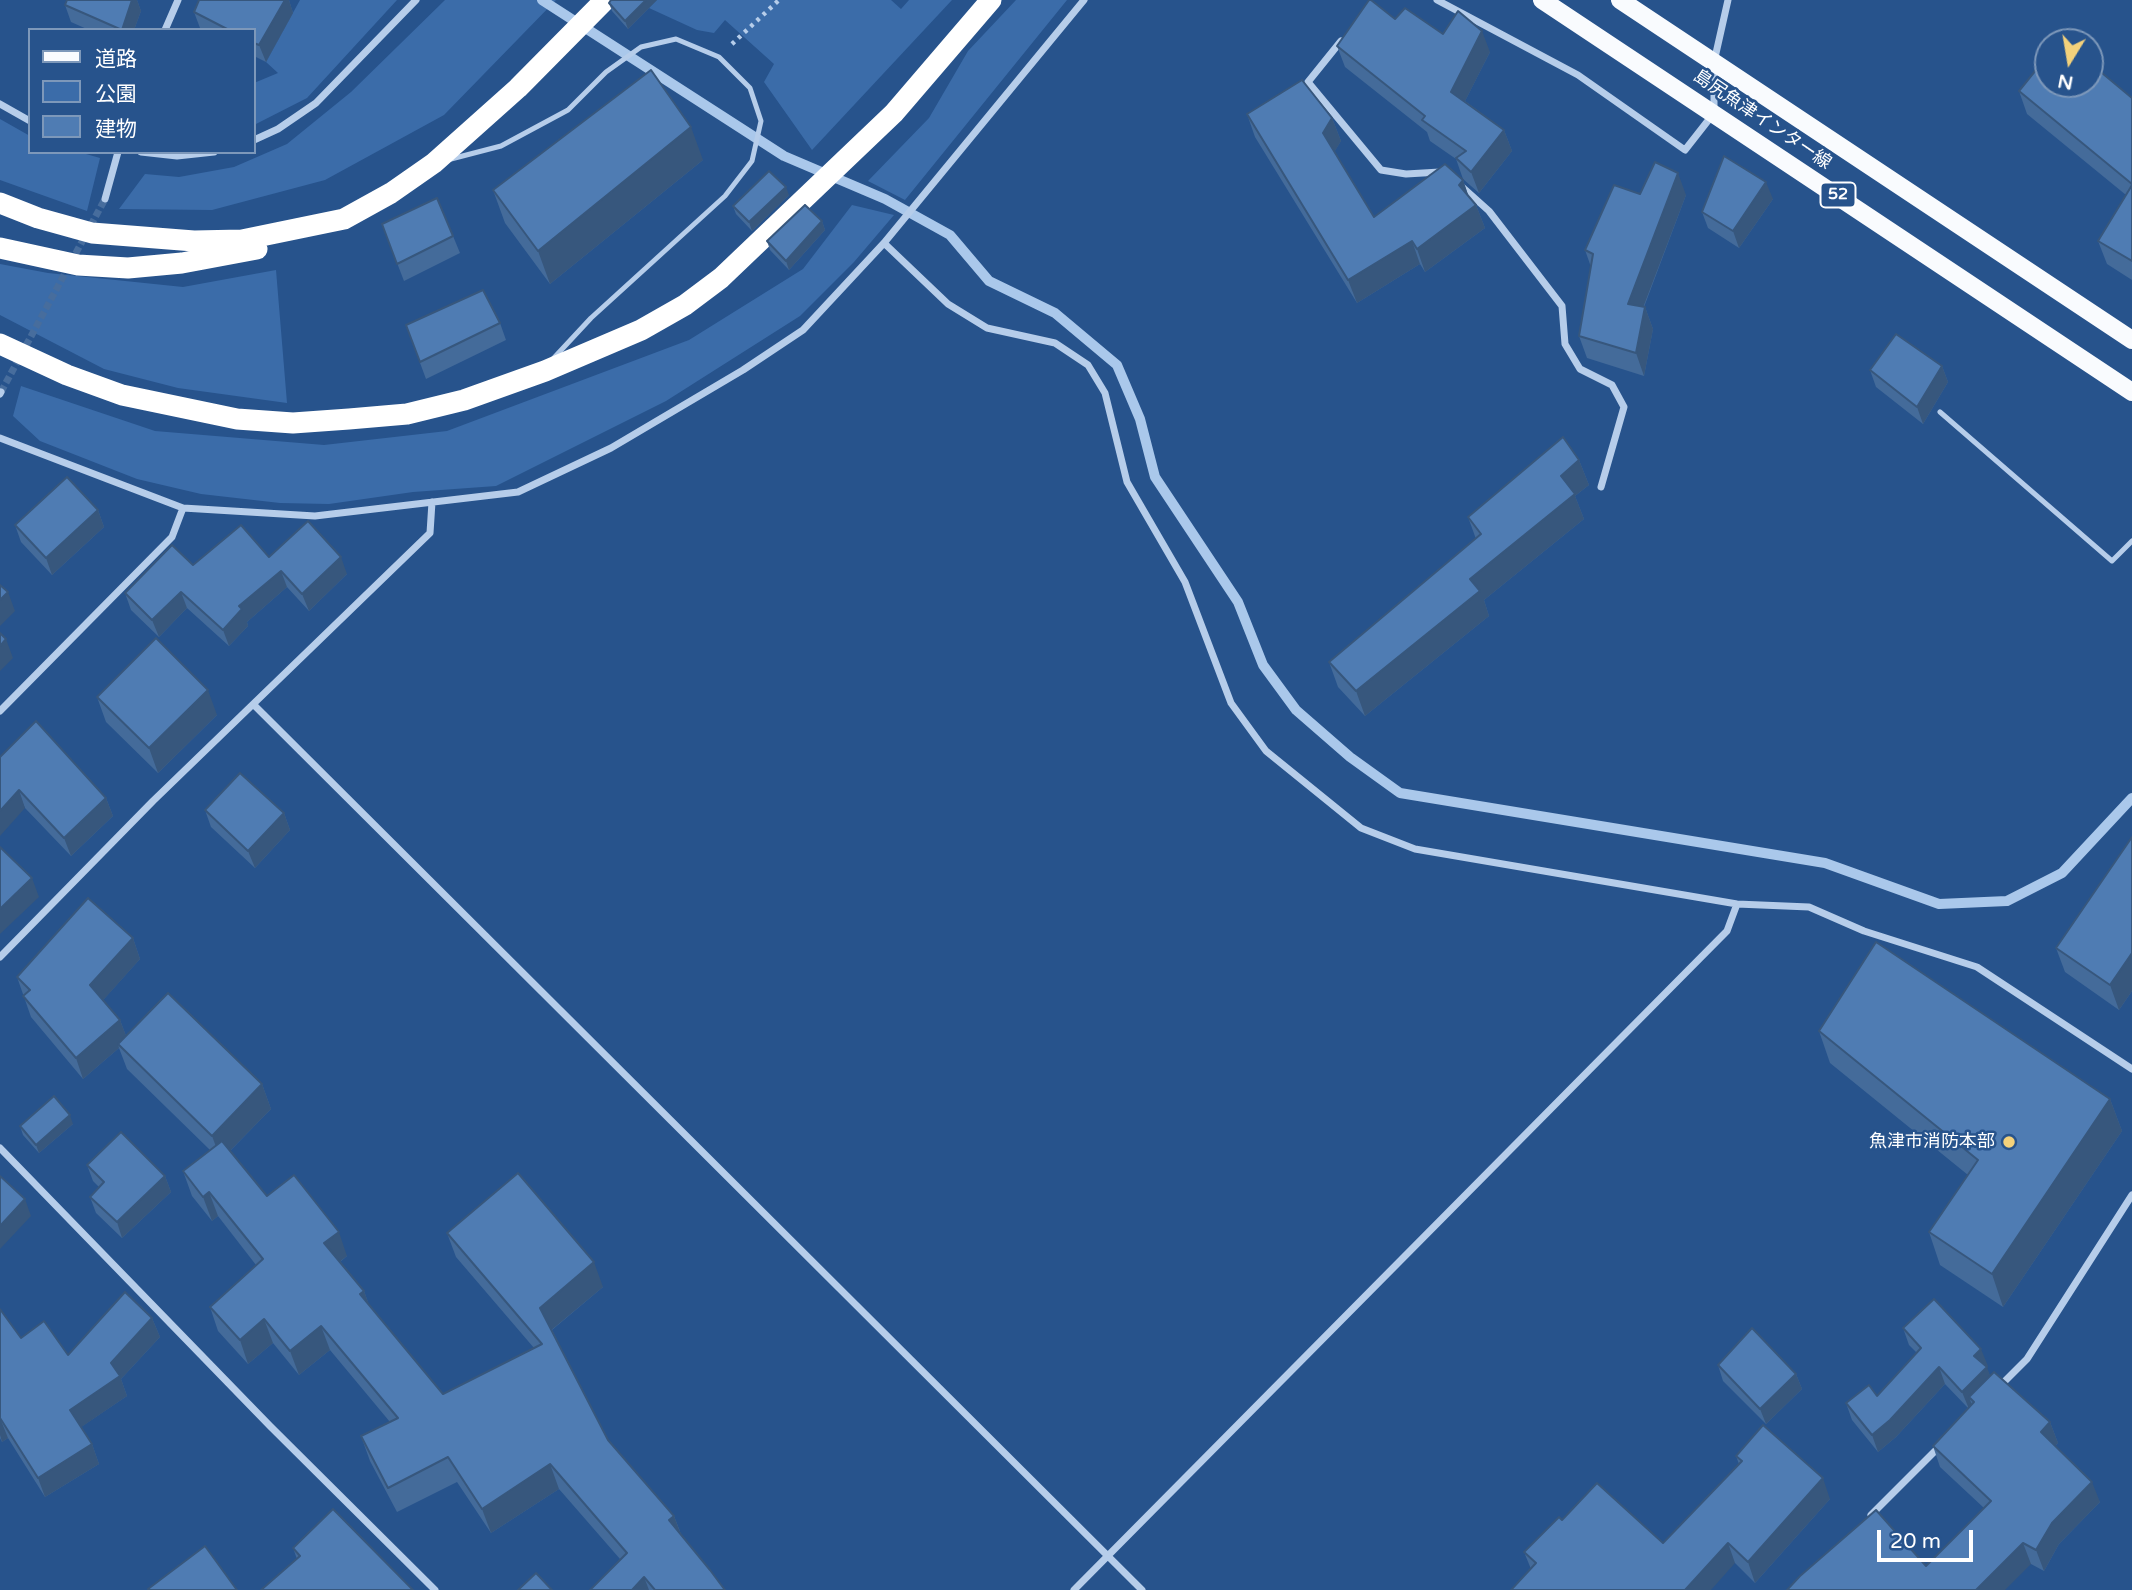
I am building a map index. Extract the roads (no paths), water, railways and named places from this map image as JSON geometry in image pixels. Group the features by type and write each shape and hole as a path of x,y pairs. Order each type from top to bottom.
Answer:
{"highway":[{"path":"0,248 78,265 128,268 182,264 294,239 344,219 391,194 434,163 518,88 605,0"},
{"path":"0,344 67,375 122,395 178,409 237,419 293,423 407,414 464,400 545,371 641,330 685,305 721,278 894,113 991,0"},
{"path":"0,203 38,218 92,233 181,240 242,240 344,219"},
{"path":"0,334 67,375"}],"main road":[{"name":"島尻魚津インター線","path":"1542,0 2132,392"},
{"name":"島尻魚津インター線","path":"1620,0 2132,340"}],"street":[{"path":"167,28 178,0"},
{"path":"256,139 278,129 316,103 416,0"},
{"path":"0,438 183,508 315,516 518,492 611,448 743,370 803,330 884,243 1084,0"},
{"path":"1437,0 1578,75 1685,150 1714,113 1714,62 1728,0"},
{"path":"1350,31 1308,82 1381,170 1406,174 1447,172"},
{"path":"0,104 28,120"},
{"path":"104,199 117,154"},
{"path":"159,154 196,154"},
{"path":"1455,180 1489,211 1562,306 1565,344 1580,369 1612,386 1624,407 1601,487"},
{"path":"884,243 948,304 987,328 1055,343 1088,365 1105,393 1127,482 1185,582 1231,703 1266,751 1361,828 1415,849 1737,904 1809,907 1864,931 1977,967 2132,1069"},
{"path":"0,957 153,801 430,533 432,502"},
{"path":"0,711 173,537 183,508"},
{"path":"254,705 1142,1590"},
{"path":"1074,1590 1727,931 1737,904"},
{"path":"0,1147 270,1426 435,1590"},
{"path":"1988,1398 2026,1359 2132,1195"},
{"path":"1863,1523 1950,1436"}],"lane":[{"path":"434,163 501,146 568,110 606,72 641,47 676,38 719,57 750,88 761,121 752,161 725,196 591,318 556,354 545,371"},
{"path":"1940,412 2112,561 2132,541"}],"waterway":[{"path":"542,0 784,156 885,199 950,235 989,281 1055,313 1117,365 1140,419 1155,477 1238,602 1263,665 1296,710 1350,757 1400,793 1825,863 1939,904 2007,901 2062,873 2132,798"}],"tunnel":[{"path":"1,392 105,199"}],"place":[{"name":"魚津市消防本部","path":"2009,1142"}]}
